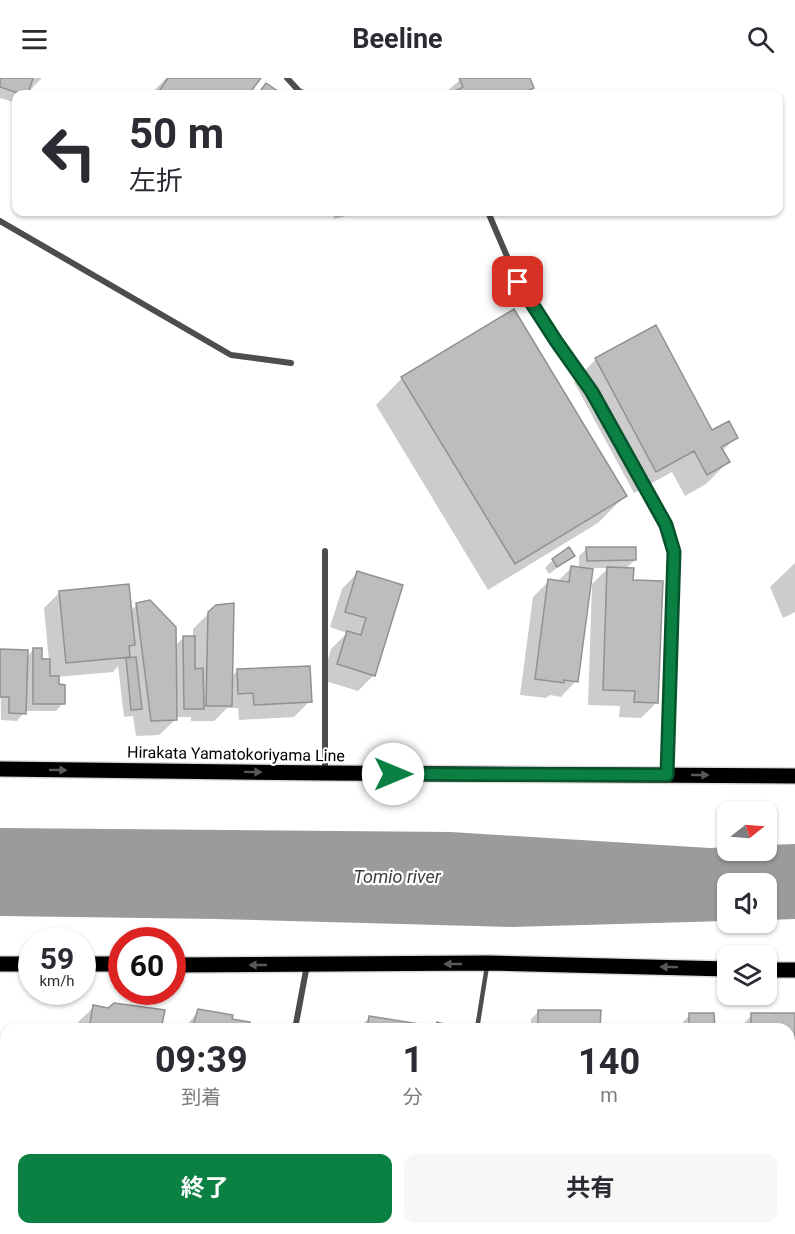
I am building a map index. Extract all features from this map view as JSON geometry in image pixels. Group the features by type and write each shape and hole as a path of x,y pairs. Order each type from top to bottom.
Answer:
{"main road":[{"name":"Hirakata Yamatokoriyama Line","path":"0,769 795,776"},
{"path":"186,964 488,963 717,969"},
{"path":"0,964 18,964"},
{"path":"777,970 795,970"}],"street":[{"path":"287,78 298,90"},
{"path":"490,216 518,282 592,392 666,525 674,552 667,775"},
{"path":"0,221 231,355 291,363"},
{"path":"325,552 325,773"},
{"path":"296,1023 308,965"}],"lane":[{"path":"478,1023 488,963"}],"water":[{"name":"Tomio river","path":"0,828 451,832 717,848 717,861 777,861 777,845 795,844 795,919 777,920 777,873 717,873 717,921 511,927 0,916"}],"building":[{"path":"0,78 33,78 29,90 12,91 0,87"},
{"path":"168,78 261,78 252,90 160,90"},
{"path":"459,78 530,78 534,88 529,90 457,90 463,87"},
{"path":"266,83 276,90 261,90"},
{"path":"514,309 627,496 515,564 401,377"},
{"path":"656,325 712,430 729,421 738,438 721,447 730,462 707,475 694,451 656,472 595,358"},
{"path":"569,547 575,556 557,567 552,559"},
{"path":"586,547 636,547 636,560 587,561"},
{"path":"571,566 593,569 578,682 564,680 564,683 535,679 548,579 569,582"},
{"path":"607,567 634,568 633,580 663,581 658,703 634,702 635,691 603,690"},
{"path":"357,571 403,585 375,676 337,664 347,631 361,635 366,618 345,612"},
{"path":"129,584 135,645 129,646 130,657 66,663 59,591"},
{"path":"150,600 176,627 177,720 151,721 136,603"},
{"path":"234,603 232,706 206,706 208,612 216,605"},
{"path":"183,636 195,636 195,669 203,668 204,709 184,709"},
{"path":"33,648 42,648 42,659 50,659 50,676 59,676 59,684 65,685 65,704 33,704"},
{"path":"0,649 28,650 26,714 9,713 9,697 0,697"},
{"path":"136,657 142,709 131,710 126,658"},
{"path":"310,666 312,702 254,705 253,693 238,694 237,669"},
{"path":"93,1005 108,1008 112,1005 129,1005 165,1010 162,1023 90,1023"},
{"path":"198,1009 233,1015 232,1019 250,1022 250,1023 194,1023"},
{"path":"538,1010 601,1010 600,1023 538,1023"},
{"path":"689,1013 714,1013 715,1023 689,1023"},
{"path":"751,1013 795,1013 795,1023 751,1023"},
{"path":"369,1016 414,1023 368,1023"}],"route":[{"path":"393,774 667,775 674,552 666,525 592,392 518,282"}]}
